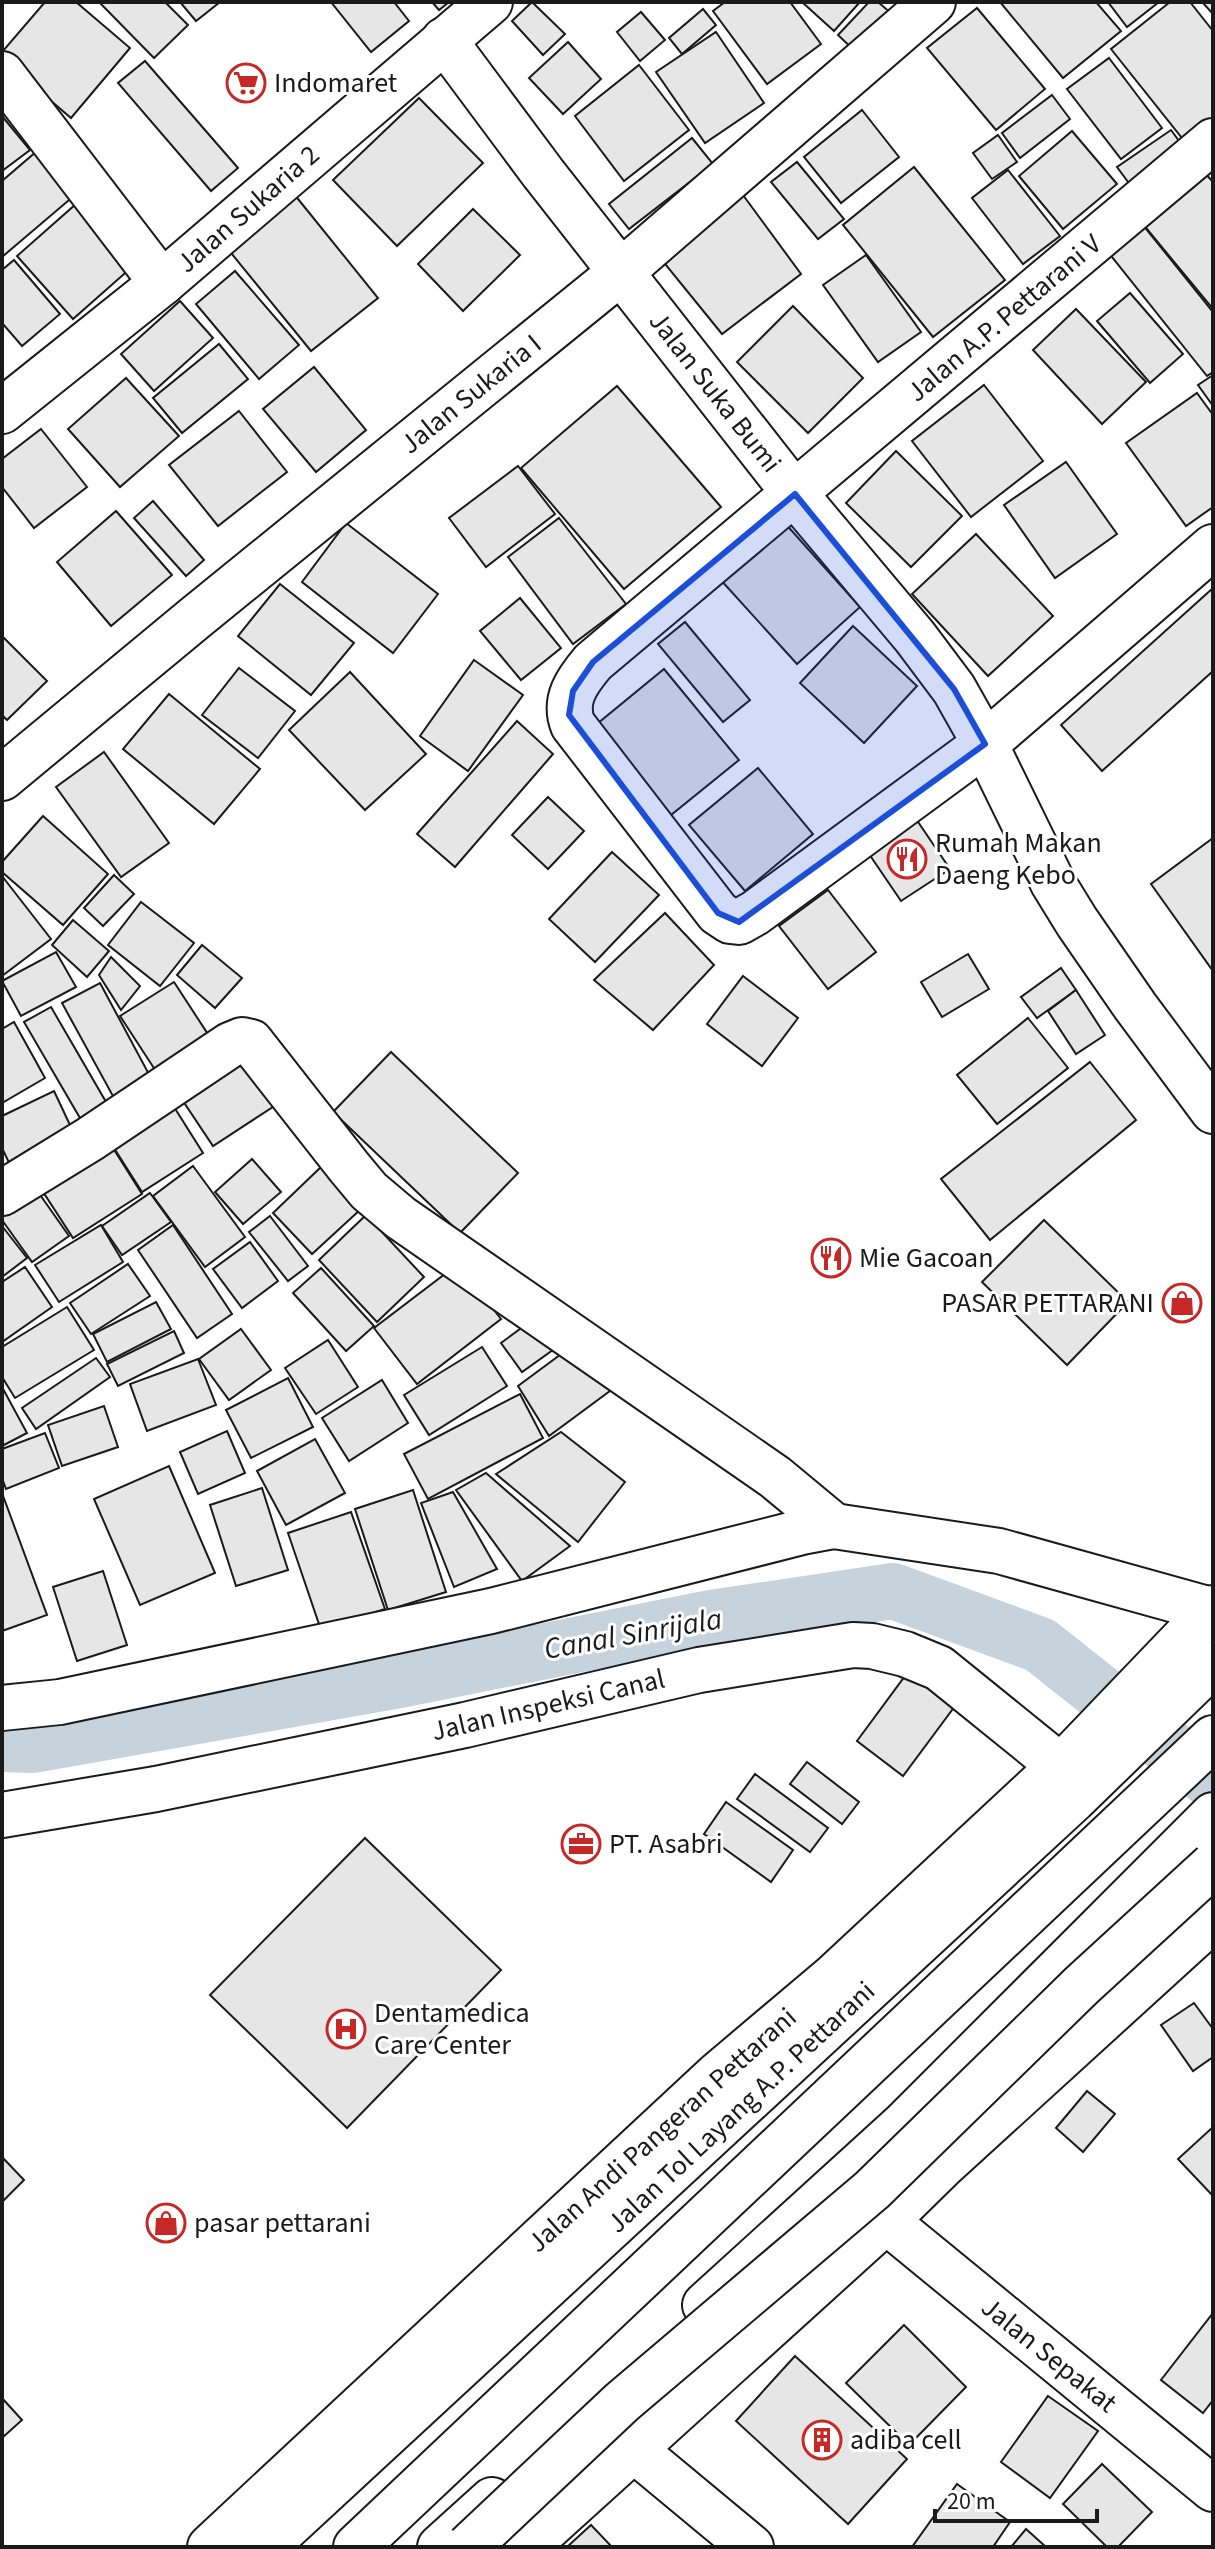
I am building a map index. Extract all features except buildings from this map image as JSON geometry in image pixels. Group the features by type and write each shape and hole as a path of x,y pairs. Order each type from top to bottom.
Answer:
{"main road":[{"name":"Jalan Sukaria 2","path":"2,411 162,283 490,2"},
{"name":"Jalan Sukaria I","path":"2,778 621,272 933,2"},
{"name":"Jalan Suka Bumi","path":"444,40 795,494 915,637 954,689 985,744 1053,883 1144,1019 1213,1111"},
{"path":"2,74 162,283"},
{"name":"Jalan A.P. Pettarani V","path":"985,744 739,922 730,921 718,913 573,725 569,715 570,699 580,677 593,662 1213,141"},
{"path":"985,744 1213,547"},
{"path":"2,1193 90,1139 230,1045 246,1040 251,1042 369,1191 401,1218 775,1477 834,1526"},
{"path":"2,1708 60,1702 491,1611 834,1526 999,1551 1208,1627"},
{"name":"Jalan Andi Pangeran Pettarani","path":"210,2547 717,2075 833,1977 1208,1627"},
{"name":"Jalan Tol Layang A.P. Pettarani","path":"265,2547 1074,1799 1208,1627"},
{"name":"Jalan Inspeksi Canal","path":"2,1815 156,1789 335,1752 699,1670 853,1645 905,1654 939,1668 1068,1758"},
{"name":"Jalan Tol Layang A.P. Pettarani","path":"356,2547 1213,1738"},
{"path":"440,2547 904,2124 1205,1842"},
{"path":"468,2547 622,2402 872,2190 1082,1985 1205,1842"},
{"path":"526,2547 1213,1919"},
{"path":"904,2124 941,2167"},
{"name":"Jalan Sepakat","path":"886,2221 1213,2489"},
{"path":"633,2449 751,2547"}],"highlighted area":[{"path":"795,494 954,689 985,744 739,922 718,913 569,715 573,691 593,662"}],"waterway":[{"name":"Canal Sinrijala","path":"2,1744 33,1745 400,1680 711,1618 893,1591 1040,1645 1213,1782"}],"place":[{"name":"Indomaret","path":"246,83"},
{"name":"Rumah Makan Daeng Kebo","path":"907,859"},
{"name":"Mie Gacoan","path":"831,1258"},
{"name":"PASAR PETTARANI","path":"1182,1303"},
{"name":"PT. Asabri","path":"581,1844"},
{"name":"Dentamedica Care Center","path":"346,2029"},
{"name":"pasar pettarani","path":"166,2223"},
{"name":"adiba cell","path":"822,2440"}]}
